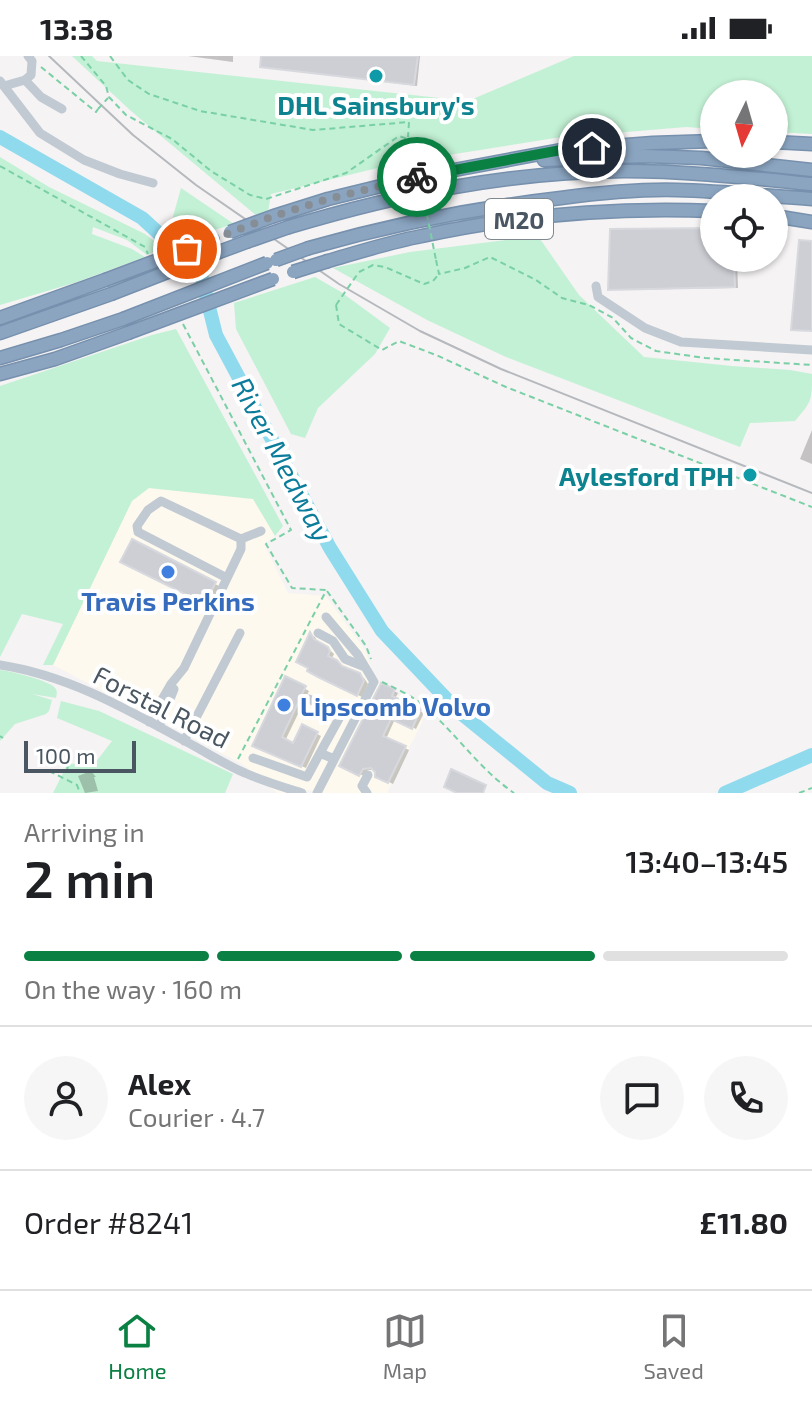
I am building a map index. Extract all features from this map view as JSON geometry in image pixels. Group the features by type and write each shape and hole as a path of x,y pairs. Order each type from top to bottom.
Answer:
{"highway":[{"name":"M20","path":"0,318 274,216 371,188 561,150 700,141"},
{"path":"788,143 812,144"},
{"name":"M20","path":"453,170 520,161 645,156 701,158 812,170"},
{"name":"M20","path":"0,333 289,227 405,195 467,184 600,172 670,173 812,184"},
{"name":"M20","path":"0,358 123,319 309,248 442,215 599,193 675,190 812,199"},
{"name":"M20","path":"0,374 55,359 293,272 421,236 524,219 621,210 700,211"},
{"path":"788,217 812,220"}],"street":[{"path":"30,58 31,75 25,80 2,84 40,133 84,160 153,183"},
{"path":"25,80 41,97 62,109"},
{"path":"596,286 598,297 645,328 681,342 812,350"},
{"path":"227,578 138,532 137,526 148,510 161,501 241,539 261,531"},
{"path":"154,724 202,633 241,549 241,539"},
{"path":"317,793 374,682 369,667 326,617"},
{"path":"184,741 240,633"},
{"path":"318,633 333,641 345,659 369,667"},
{"name":"Forstal Road","path":"0,665 64,681 113,702 234,768 276,786 302,793"},
{"path":"253,758 307,777 341,715 309,699"},
{"path":"320,753 334,759"},
{"path":"367,793 362,786 368,775"}],"path":[{"path":"81,56 106,86 109,97 126,115 172,139 211,171 250,195 266,199 346,173 399,136 408,139 413,145 436,260"},
{"path":"110,56 128,80 149,94 200,111 313,130 409,122 408,139"},
{"path":"30,58 96,112 109,97"},
{"path":"0,166 145,247 151,260"},
{"path":"439,274 433,281 424,284 373,265 359,272 336,305 339,324 382,350 399,341 424,350 506,387 812,507"},
{"path":"178,313 291,530 266,544 292,588 326,590"},
{"path":"326,590 366,646 369,667"},
{"path":"234,768 326,590"},
{"path":"378,679 425,707 495,779 514,793"},
{"path":"67,772 68,763"},
{"path":"49,771 77,785 80,793"},
{"path":"799,793 812,788"}],"shaded area":[{"path":"149,488 253,499 275,536 264,544 288,593 326,596 365,650 376,681 426,714 387,793 308,790 306,793 277,793 242,764 53,665 132,501"}],"green space":[{"path":"72,56 468,101 574,56 812,56 812,134 788,133 788,80 700,80 700,128 555,138 398,163 271,194 268,212 257,216 131,111"},
{"path":"0,157 49,187 145,234 163,248 147,255 127,240 93,227 92,234 145,257 0,305"},
{"path":"181,188 234,224 188,238 172,220"},
{"path":"538,236 579,295 644,357 812,374 808,404 795,421 750,423 740,447 506,357 427,320 333,268 410,252"},
{"path":"315,277 390,328 375,354 318,408 305,438 291,434 236,329 234,303"},
{"path":"176,329 283,526 275,536 253,499 149,488 132,501 53,665 43,665 63,624 22,614 0,657 0,386"},
{"path":"0,670 43,681 53,686 57,693 56,698 32,694 52,700 49,711 15,724 0,741"},
{"path":"61,701 99,711 233,774 225,793 53,793 68,763 92,767 112,741 57,718"}],"building":[{"name":"DHL Sainsbury's","path":"261,56 418,56 414,85 260,67"},
{"path":"700,228 700,272 734,272 735,287 608,290 610,229"},
{"path":"799,240 812,241 812,331 791,330"},
{"name":"Travis Perkins","path":"132,539 216,582 205,604 120,562"},
{"name":"Lipscomb Volvo","path":"310,632 314,639 328,647 328,656 360,673 364,681 357,696 307,671 308,668 296,662"},
{"name":"Lipscomb Volvo","path":"285,676 306,686 282,737 293,743 302,724 318,732 301,767 252,746"},
{"path":"381,683 395,689 392,696 421,709 412,729 391,719 383,736 406,746 388,783 375,777 371,768 363,769 359,776 339,766"},
{"path":"451,769 486,785 483,793 457,793 444,787"}],"waterway":[{"name":"River Medway","path":"0,137 142,218 200,271 216,335 330,548 382,631 457,710 547,783 570,793"},
{"name":"River Medway","path":"725,793 812,755"}],"railway":[{"path":"49,56 133,135 196,185 339,284 420,331 501,369 812,493"}],"way so far":[{"path":"187,249 328,199 417,177"}],"place":[{"name":"DHL Sainsbury's","path":"376,76"},
{"name":"Aylesford TPH","path":"750,475"},
{"name":"Travis Perkins","path":"168,572"},
{"name":"Lipscomb Volvo","path":"284,705"}],"route":[{"path":"417,177 561,150 592,148"}]}
